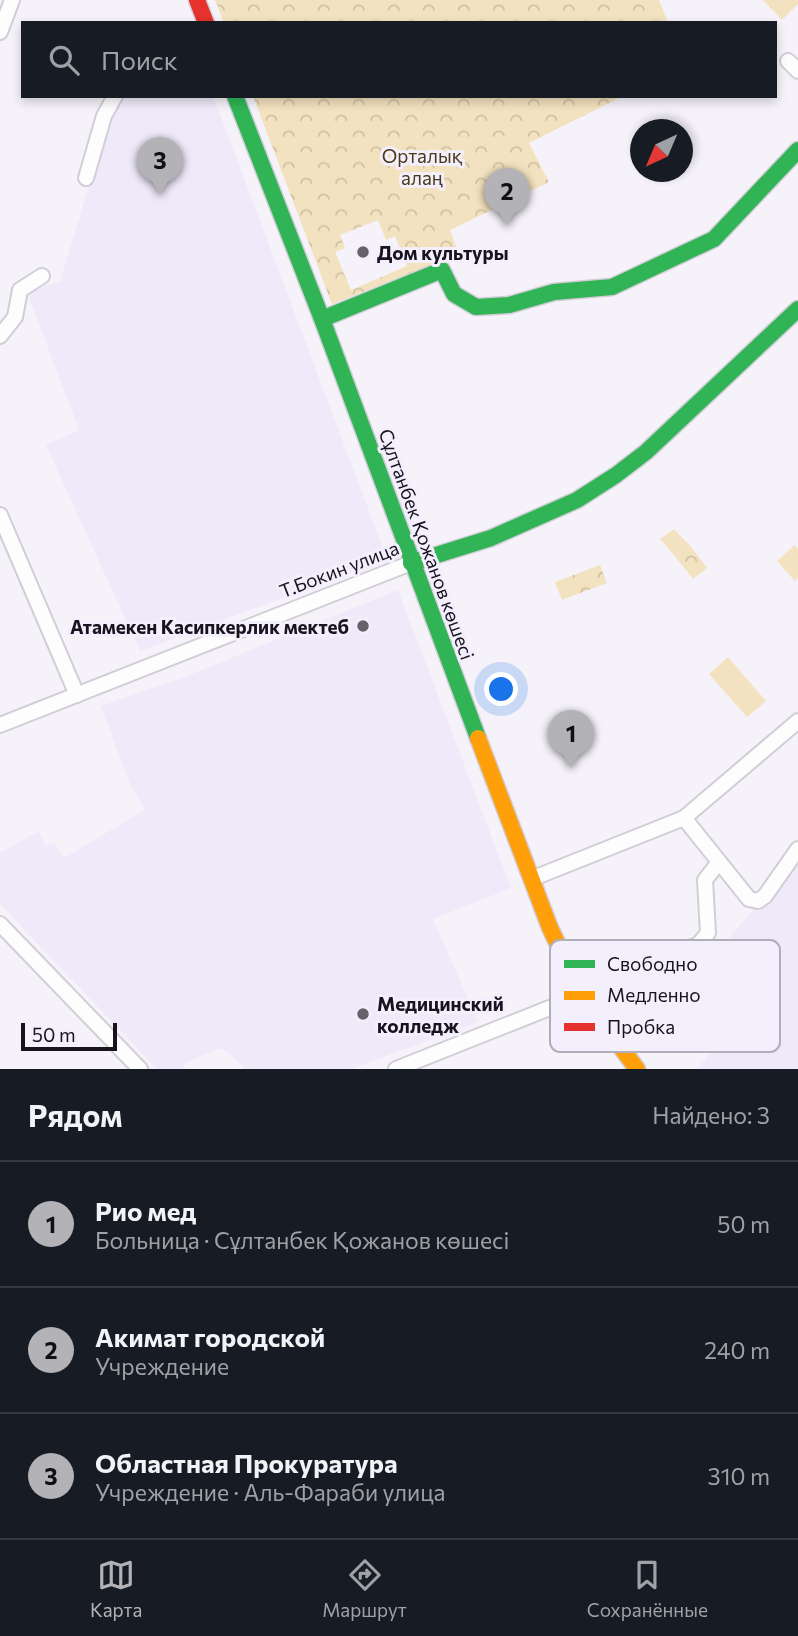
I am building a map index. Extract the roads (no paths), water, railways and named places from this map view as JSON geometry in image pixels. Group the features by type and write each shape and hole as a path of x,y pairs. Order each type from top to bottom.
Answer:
{"main road":[{"path":"197,0 205,21"},
{"name":"Сұлтанбек Қожанов көшесі","path":"236,98 556,940"},
{"path":"322,319 442,270 454,294 476,307 509,305 554,292 612,287 714,239 798,150"},
{"name":"Т.Бокин улица","path":"411,562 491,538 577,500 646,452 798,309"},
{"name":"Сұлтанбек Қожанов көшесі","path":"625,1052 638,1069"}],"street":[{"path":"0,32 12,0"},
{"path":"86,178 104,116 115,98"},
{"path":"0,336 15,317 20,290 42,276"},
{"path":"0,514 77,695"},
{"name":"Т.Бокин улица","path":"0,725 411,562"},
{"path":"531,879 684,818 798,721"},
{"path":"684,818 750,899 758,901 765,896 798,849"},
{"path":"704,940 708,933 705,880 719,862"},
{"path":"0,924 140,1069"},
{"path":"396,1069 550,1008"}],"place":[{"name":"Областная Прокуратура","path":"160,195"},
{"name":"Акимат городской","path":"507,226"},
{"name":"Дом культуры","path":"363,252"},
{"name":"Атамекен Касипкерлик мектеб","path":"363,626"},
{"name":"Рио мед","path":"571,768"},
{"name":"Медицинский колледж","path":"363,1014"}],"park label":[{"name":"Орталық алаң","path":"422,166"}]}
